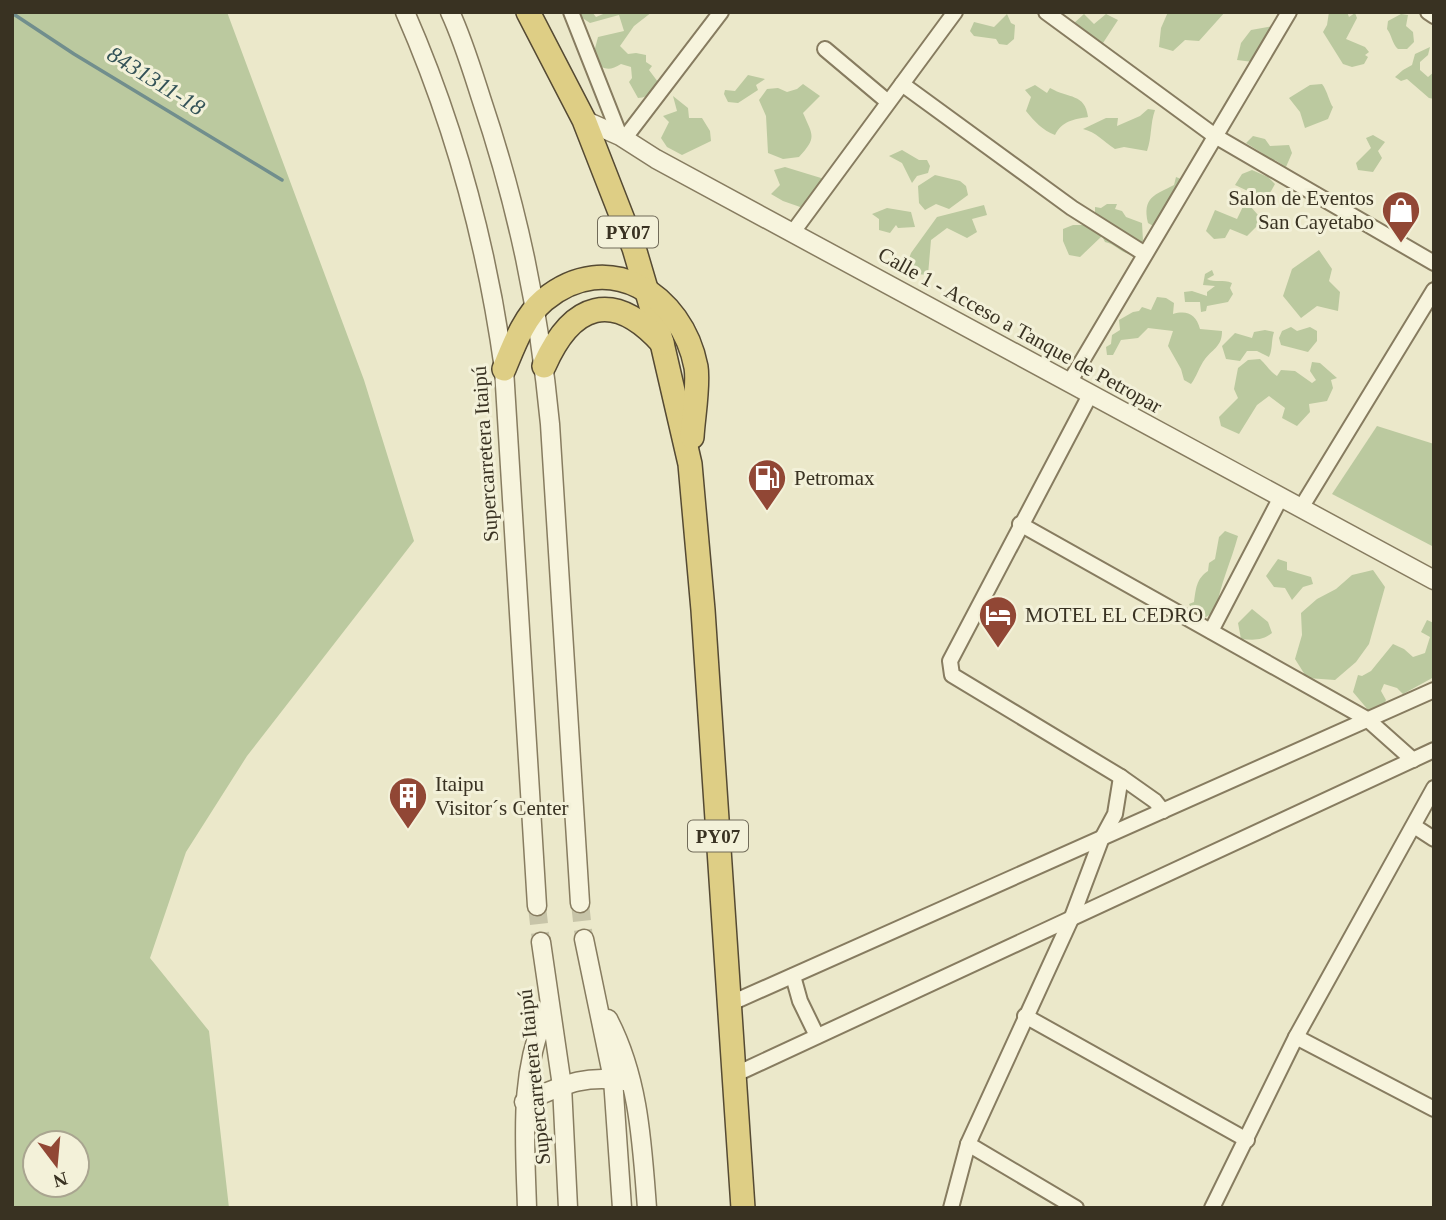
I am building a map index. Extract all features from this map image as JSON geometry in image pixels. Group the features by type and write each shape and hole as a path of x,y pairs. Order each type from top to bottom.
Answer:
{"highway":[{"name":"PY07","path":"513,12 562,81"},
{"name":"PY07","path":"528,12 584,120 634,248 662,343 690,464 699,557 743,1208"},
{"path":"504,369 515,342 535,309 555,292 583,281 616,279 647,289 672,310 688,343 696,369 690,464"},
{"path":"544,366 559,336 569,324 580,316 595,311 624,313 638,321 662,343"}],"street":[{"name":"Supercarretera Itaipú","path":"405,12 445,114 469,192 486,266 504,369 537,906"},
{"path":"450,12 490,123 515,206 525,249 544,366 550,424 580,904"},
{"path":"571,12 622,138 721,12"},
{"path":"793,232 955,12"},
{"path":"1046,12 1215,136 1434,263"},
{"path":"1069,383 1289,12"},
{"path":"1427,12 1434,16"},
{"path":"825,49 888,102"},
{"path":"902,84 1072,208 1145,254"},
{"name":"Calle 1 - Acceso a Tanque de Petropar","path":"584,120 622,138 1434,580"},
{"path":"1301,508 1434,290"},
{"path":"1090,395 950,661 952,675 1121,777 1155,801 1163,811"},
{"path":"1211,631 1281,497"},
{"path":"1020,524 1367,719 1413,760"},
{"path":"729,1004 1434,690"},
{"path":"734,1075 1434,750"},
{"path":"951,1208 968,1144 1072,917 1101,840 1115,814 1121,777"},
{"path":"1212,1208 1296,1037 1434,788"},
{"path":"1414,827 1434,839"},
{"path":"584,939 613,1079 622,1208"},
{"name":"Supercarretera Itaipú","path":"541,942 562,1086 568,1208"},
{"path":"793,976 800,1001 817,1036"},
{"path":"596,1002 619,1041 640,1119 647,1208"},
{"path":"527,1208 524,1102 536,1037 549,1007"},
{"path":"1025,1016 1247,1140"},
{"path":"1296,1037 1434,1109"},
{"path":"524,1102 576,1080 613,1079 631,1083"},
{"path":"968,1144 1076,1208"}],"green space":[{"path":"12,12 227,12 364,380 414,541 247,756 186,852 150,958 209,1031 229,1208 12,1208"},
{"path":"579,12 592,12 596,17 608,12 652,12 634,26 620,46 628,54 646,55 646,62 652,66 649,70 658,82 651,93 638,98 629,82 632,78 631,67 621,64 607,69 594,62 598,37 624,31 619,15 590,23 581,17"},
{"path":"1168,12 1225,12 1199,41 1185,40 1173,51 1159,47 1161,28"},
{"path":"1329,12 1347,12 1349,17 1355,13 1357,18 1346,39 1365,47 1369,52 1365,55 1368,57 1364,64 1352,67 1343,64 1323,32"},
{"path":"1007,14 1015,25 1014,39 1007,45 999,44 996,39 974,36 970,31 974,22 994,27"},
{"path":"1084,14 1094,24 1106,14 1118,20 1103,43 1087,36 1073,24"},
{"path":"1401,14 1408,15 1406,26 1413,32 1414,42 1407,49 1398,49 1394,45 1387,29 1388,21"},
{"path":"1273,26 1253,62 1237,60 1241,43 1251,30"},
{"path":"1430,47 1428,55 1420,62 1420,70 1428,77 1434,72 1434,99 1429,98 1407,79 1401,81 1395,77 1412,65 1415,54"},
{"path":"748,75 765,79 756,85 758,90 738,103 728,102 725,90 735,91"},
{"path":"803,84 820,96 803,113 811,132 811,140 799,157 783,159 768,153 766,116 759,100 767,89 778,88 787,92"},
{"path":"1322,84 1333,107 1328,119 1305,128 1300,112 1289,98 1310,85"},
{"path":"1035,85 1047,93 1050,88 1080,100 1088,117 1065,124 1055,135 1046,131 1026,111 1031,97 1025,90"},
{"path":"673,96 688,108 689,118 702,118 710,131 711,141 682,155 667,147 661,138 669,122 663,116 677,111"},
{"path":"1148,109 1155,110 1147,151 1124,147 1115,149 1083,129 1106,118 1118,118 1117,126 1140,116"},
{"path":"1373,135 1385,142 1378,151 1382,158 1373,172 1358,170 1356,163 1371,148 1366,138"},
{"path":"1253,136 1265,139 1270,146 1289,145 1292,153 1286,167 1275,160 1269,161 1246,143"},
{"path":"902,150 919,160 927,160 930,166 928,173 917,176 912,183 902,163 889,156"},
{"path":"785,167 821,178 830,186 803,208 783,201 771,194 780,185 774,170"},
{"path":"1252,170 1268,177 1275,184 1266,200 1251,207 1258,215 1257,226 1247,236 1230,229 1225,238 1214,239 1206,231 1215,210 1237,219 1250,192 1235,185 1242,174"},
{"path":"935,175 960,181 966,186 968,195 949,209 936,204 925,210 919,203 918,186"},
{"path":"1176,177 1181,179 1180,189 1165,204 1168,210 1155,227 1148,223 1149,202 1174,185"},
{"path":"1107,204 1117,204 1115,209 1142,223 1143,241 1129,254 1105,242 1102,236 1080,257 1069,255 1063,241 1063,229 1073,225 1089,225 1089,217 1095,214 1095,207 1101,208"},
{"path":"984,205 987,215 972,219 977,232 967,238 947,228 931,240 928,275 916,274 906,267 911,253 937,217"},
{"path":"887,208 911,212 915,227 898,228 896,225 890,233 879,230 879,219 872,214"},
{"path":"1319,250 1332,269 1329,281 1340,292 1338,311 1317,306 1301,318 1283,296 1292,269"},
{"path":"1212,270 1214,275 1207,279 1232,283 1230,288 1233,294 1228,302 1207,306 1206,311 1201,312 1200,302 1185,302 1184,292 1192,291 1207,296 1207,292 1215,286 1203,285 1205,274"},
{"path":"1157,297 1174,303 1173,314 1187,313 1193,317 1200,329 1222,331 1219,344 1205,359 1191,384 1184,380 1168,346 1173,331 1148,328 1138,338 1121,340 1113,355 1107,355 1106,347 1111,344 1112,335 1120,330 1119,320 1142,307 1151,310"},
{"path":"1291,327 1297,331 1310,327 1317,331 1317,341 1308,352 1281,345 1279,338 1282,331"},
{"path":"1254,332 1274,332 1269,357 1257,351 1247,351 1240,361 1226,359 1222,346 1235,333 1252,338"},
{"path":"1260,359 1277,376 1281,370 1295,371 1312,383 1316,380 1310,371 1312,362 1320,363 1337,378 1331,380 1333,388 1327,401 1309,404 1310,412 1297,426 1282,418 1285,408 1269,396 1257,405 1239,434 1221,426 1219,417 1238,398 1234,389 1238,368 1248,360"},
{"path":"1377,426 1434,444 1434,547 1332,494"},
{"path":"1225,531 1238,536 1216,611 1206,617 1194,613 1189,604 1194,602 1199,581 1208,571 1209,563 1215,559 1219,537"},
{"path":"1278,559 1287,562 1287,570 1311,577 1313,584 1303,587 1292,600 1285,588 1274,587 1266,576"},
{"path":"1373,570 1385,587 1369,644 1356,662 1335,680 1307,678 1295,659 1302,635 1301,613 1352,575"},
{"path":"1252,609 1268,622 1272,633 1261,639 1241,639 1238,623"},
{"path":"1427,620 1434,623 1434,677 1403,694 1397,688 1384,684 1381,691 1386,700 1382,709 1369,711 1353,692 1358,675 1362,676 1371,671 1393,644 1413,657 1425,653 1430,637 1421,632"}],"waterway":[{"name":"8431311-18","path":"12,13 74,54 282,180"}],"tunnel":[{"path":"580,903 584,939"},
{"path":"537,906 541,942"}],"place":[{"name":"Salon de Eventos San Cayetabo","path":"1401,244"},
{"name":"Petromax","path":"767,512"},
{"name":"MOTEL EL CEDRO","path":"998,649"},
{"name":"Itaipu Visitor´s Center","path":"408,830"}]}
